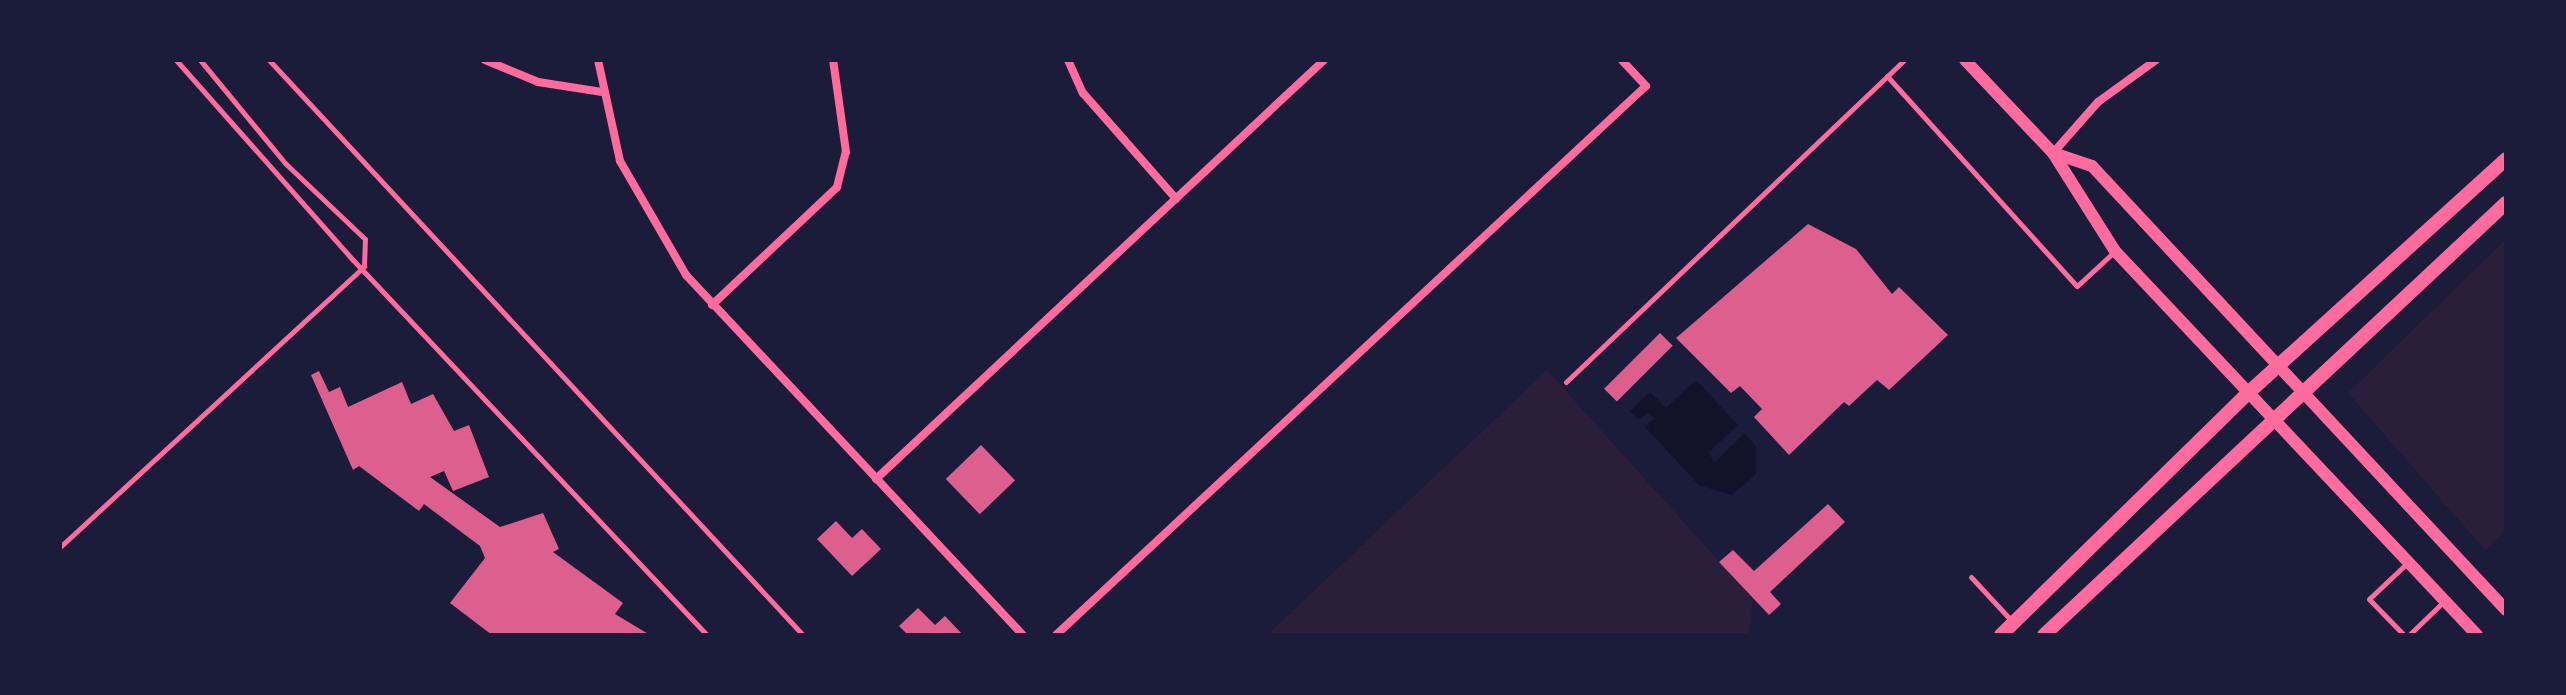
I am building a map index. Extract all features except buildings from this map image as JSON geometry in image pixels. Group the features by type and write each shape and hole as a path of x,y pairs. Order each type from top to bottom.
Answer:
{"main road":[{"path":"2001,635 2247,394 2506,159"},
{"path":"2044,635 2506,203"}],"street":[{"path":"485,60 528,79 602,92"},
{"path":"598,60 602,92 639,204 712,305 1023,635"},
{"path":"712,305 837,187 846,152 833,60"},
{"path":"1068,60 1083,93 1176,199"},
{"path":"876,479 1324,60"},
{"path":"1056,635 1646,86 1622,60"},
{"path":"1965,60 2053,153 2115,251 2442,603 2477,635"},
{"path":"2053,153 2098,102 2156,60"},
{"path":"2053,153 2092,166 2506,610"}],"lane":[{"path":"176,60 707,635"},
{"path":"60,547 364,266 365,239 285,163 200,60"},
{"path":"269,60 803,635"},
{"path":"1566,382 1904,60"},
{"path":"1887,76 2077,286 2115,251"},
{"path":"2406,564 2369,599 2407,635 2442,603"},
{"path":"1971,577 2014,623"}],"shaded area":[{"path":"2506,239 2506,530 2485,550 2348,393"},
{"path":"1547,370 1753,599 1749,635 1267,635"},
{"path":"1696,380 1738,425 1708,453 1715,462 1745,433 1756,447 1756,474 1732,495 1699,485 1645,427 1655,418 1648,412 1639,420 1630,411 1650,392 1666,408"}]}
